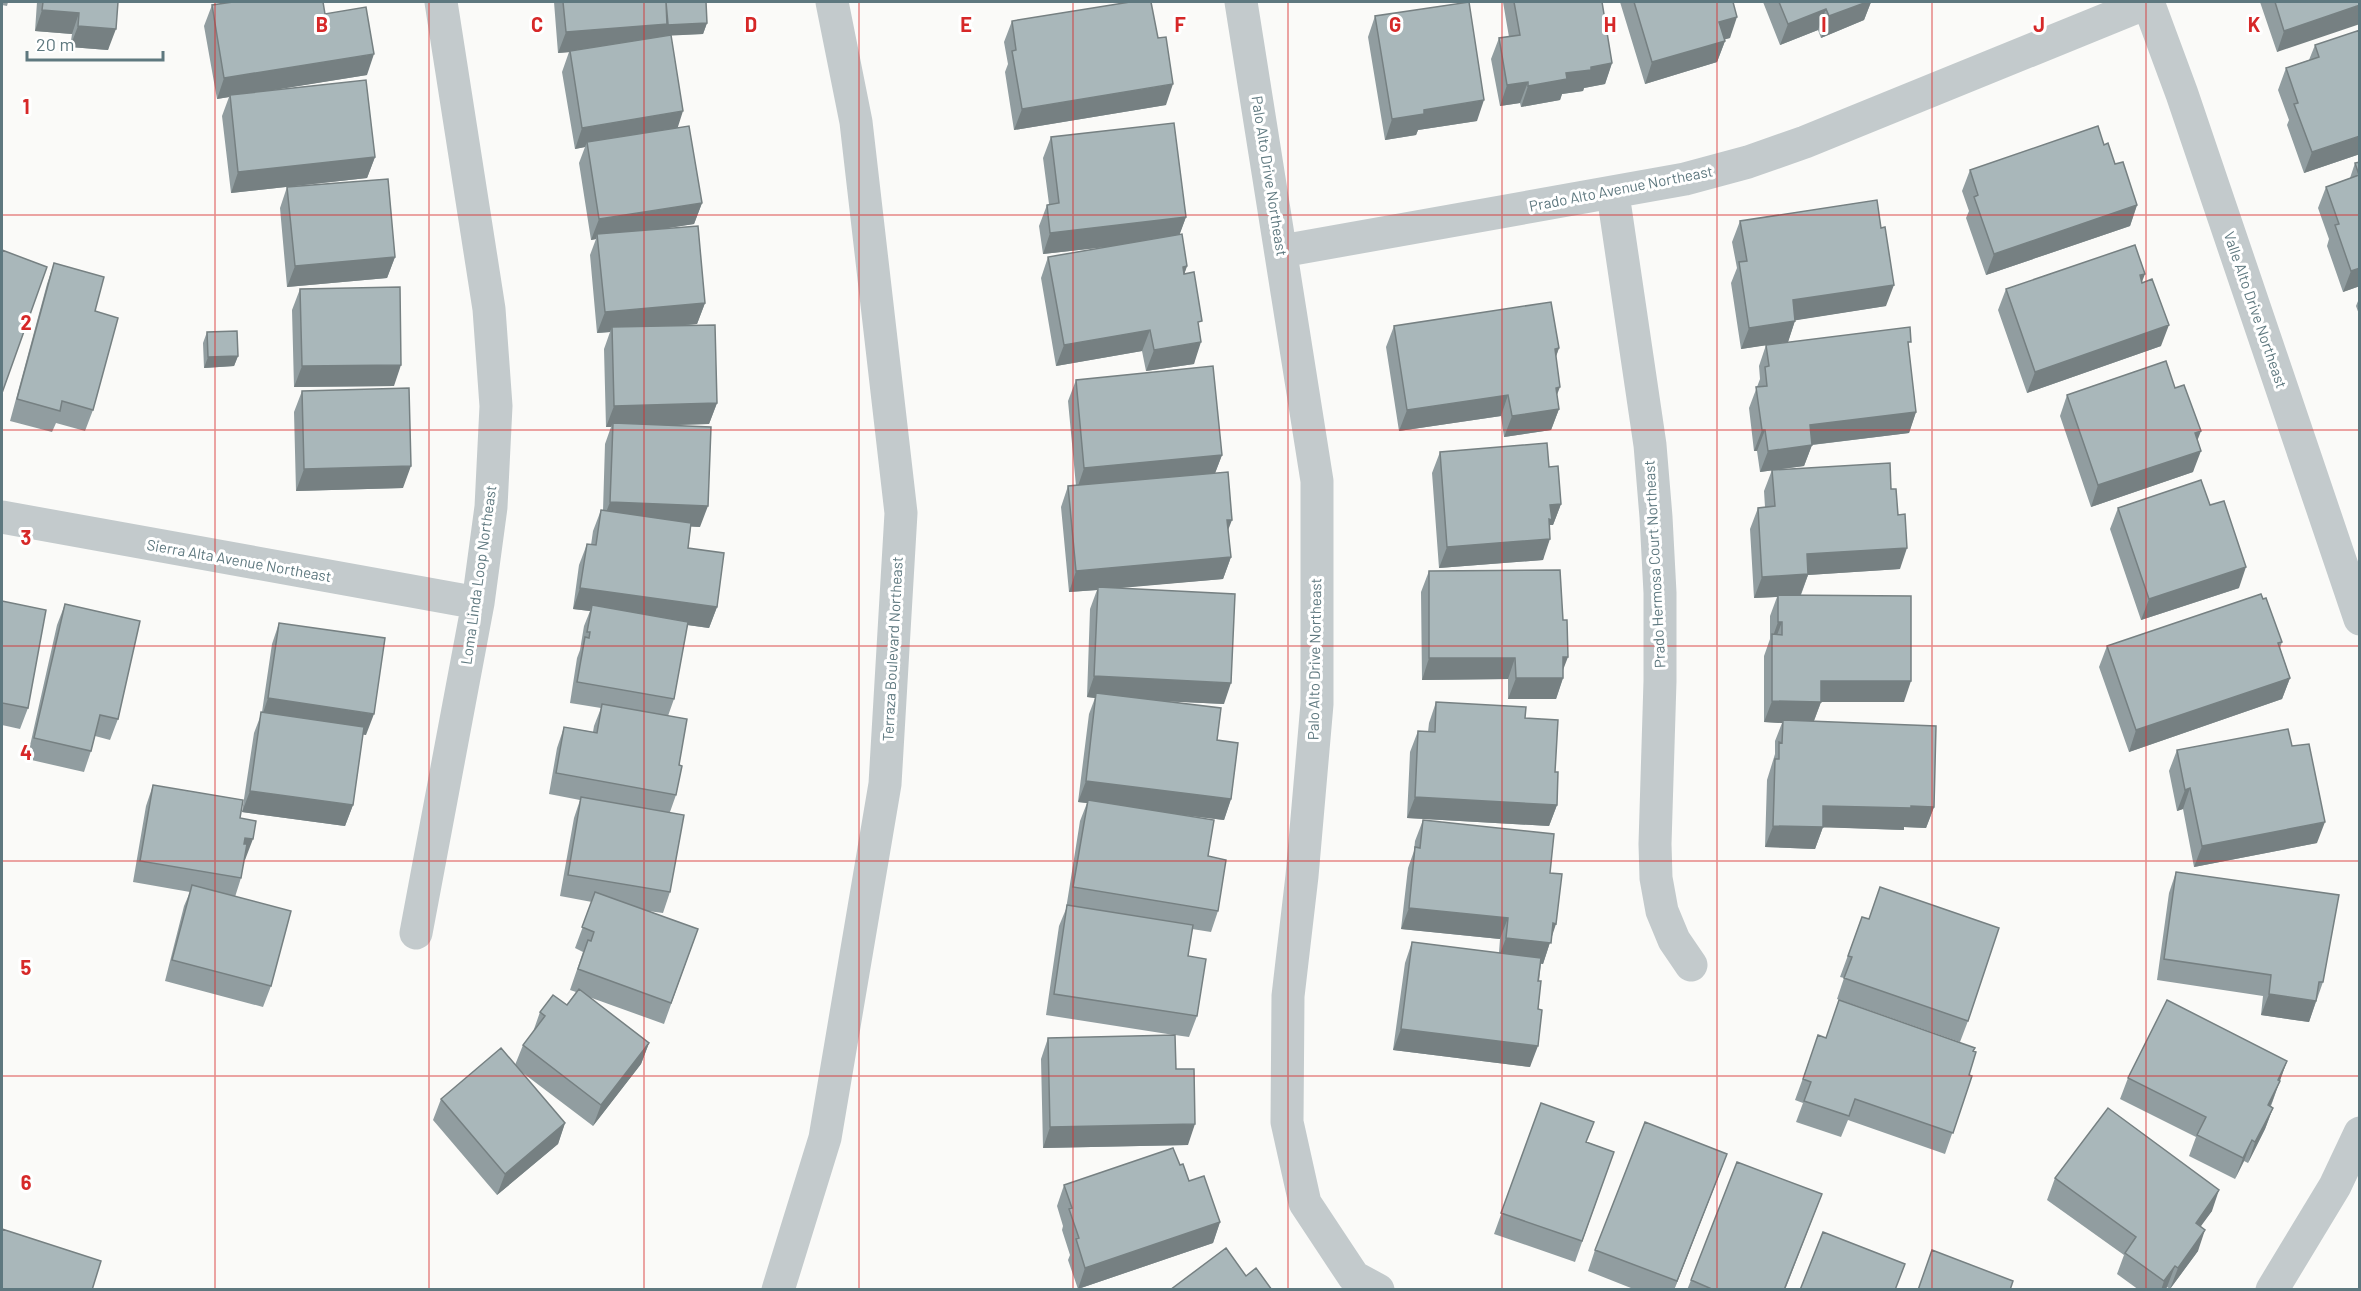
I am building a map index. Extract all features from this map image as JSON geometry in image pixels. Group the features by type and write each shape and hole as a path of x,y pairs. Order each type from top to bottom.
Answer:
{"street":[{"name":"Loma Linda Loop Northeast","path":"417,933 478,603 491,507 495,454 494,357 482,261 441,2"},
{"name":"Terraza Boulevard Northeast","path":"778,1290 825,1138 885,784 901,513 856,122 832,2"},
{"name":"Palo Alto Drive Northeast","path":"1241,2 1317,481 1317,704 1302,876 1288,996 1287,1122 1305,1203 1354,1277 1378,1290"},
{"name":"Prado Alto Avenue Northeast","path":"1282,251 1613,194 1685,179 1748,162 1805,142 2149,2"},
{"name":"Valle Alto Drive Northeast","path":"2149,2 2360,619"},
{"name":"Prado Hermosa Court Northeast","path":"1613,194 1650,445 1656,517 1660,593 1656,878 1662,911 1670,931 1691,965"},
{"name":"Sierra Alta Avenue Northeast","path":"2,517 478,603"},
{"path":"2272,1290 2335,1186 2360,1133"}],"building":[{"path":"43,2 118,2 116,29 78,26 79,13 42,10"},
{"path":"233,2 323,2 325,14 366,7 374,54 224,78 212,5"},
{"path":"563,2 666,2 668,24 566,32"},
{"path":"666,2 706,2 707,23 667,25"},
{"path":"1130,2 1151,2 1158,38 1166,37 1173,84 1022,109 1012,51 1016,50 1012,21"},
{"path":"1469,2 1484,100 1424,110 1424,114 1392,119 1375,16"},
{"path":"1514,2 1602,2 1612,63 1591,67 1591,70 1566,73 1567,79 1528,86 1528,82 1507,85 1499,38 1520,35"},
{"path":"1634,2 1733,2 1737,17 1719,22 1725,41 1652,62"},
{"path":"1779,2 1867,2 1829,16 1826,9 1788,24"},
{"path":"2275,2 2360,2 2360,5 2284,31"},
{"path":"2360,30 2360,136 2312,152 2294,104 2298,103 2286,68 2319,57 2315,45"},
{"path":"671,35 683,111 582,128 570,51"},
{"path":"366,80 375,157 238,172 230,95"},
{"path":"1174,123 1186,217 1050,233 1047,205 1059,203 1051,137"},
{"path":"689,126 702,203 599,219 587,142"},
{"path":"2098,126 2104,145 2108,143 2115,164 2123,162 2137,205 1994,254 1974,197 1978,195 1970,170"},
{"path":"2360,162 2360,268 2351,271 2335,225 2339,224 2326,187 2359,175 2355,163"},
{"path":"388,179 395,257 295,266 287,187"},
{"path":"1877,200 1881,228 1885,227 1894,285 1793,300 1795,321 1749,328 1739,262 1747,261 1740,221"},
{"path":"698,226 705,303 605,312 597,234"},
{"path":"1182,234 1187,266 1183,267 1184,274 1194,272 1202,321 1198,322 1201,342 1154,350 1150,330 1064,345 1048,257"},
{"path":"2135,245 2145,274 2140,275 2142,283 2152,279 2169,325 2035,372 2006,289"},
{"path":"2,250 47,267 2,393"},
{"path":"54,263 104,277 95,311 118,318 93,410 62,401 60,411 17,399"},
{"path":"400,287 401,365 302,366 300,289"},
{"path":"1551,302 1559,348 1555,349 1560,387 1556,388 1559,409 1512,416 1508,395 1407,410 1394,326"},
{"path":"715,325 717,403 614,406 612,327"},
{"path":"1910,327 1911,342 1908,342 1916,412 1810,425 1812,445 1768,451 1765,430 1762,430 1756,387 1767,386 1765,367 1769,366 1766,345"},
{"path":"237,331 238,356 208,357 207,332"},
{"path":"2166,361 2175,388 2184,385 2201,431 2195,433 2201,451 2098,485 2067,395"},
{"path":"1213,366 1222,455 1084,468 1076,380"},
{"path":"409,388 411,466 304,469 302,391"},
{"path":"613,423 711,427 708,506 610,502"},
{"path":"1547,443 1549,467 1558,466 1561,504 1550,505 1552,520 1549,519 1550,539 1447,547 1440,452"},
{"path":"1890,463 1891,489 1896,489 1898,515 1905,514 1907,548 1807,554 1808,574 1762,577 1758,508 1775,506 1772,470"},
{"path":"1228,472 1232,520 1227,520 1231,557 1076,571 1068,486"},
{"path":"2201,480 2210,505 2224,501 2246,567 2149,599 2118,508"},
{"path":"601,510 691,523 688,548 724,553 717,607 580,588 587,544 596,545"},
{"path":"1560,570 1563,620 1567,620 1568,657 1563,657 1563,678 1516,678 1515,658 1429,658 1429,571"},
{"path":"1098,587 1235,594 1231,683 1094,676"},
{"path":"2261,594 2263,599 2266,598 2282,642 2278,643 2290,678 2136,730 2107,646"},
{"path":"1778,595 1911,596 1911,681 1821,681 1821,702 1772,701 1772,634 1782,635 1782,622 1778,622"},
{"path":"2,601 46,610 28,708 2,703"},
{"path":"65,604 140,621 118,719 100,715 91,751 34,738"},
{"path":"592,605 688,622 674,699 577,682 585,637 589,638 590,632 587,632"},
{"path":"279,623 385,638 374,714 268,698"},
{"path":"1096,693 1221,708 1217,740 1238,743 1231,799 1086,781"},
{"path":"1436,702 1526,707 1525,718 1558,720 1555,772 1558,772 1557,805 1415,797 1418,731 1435,732"},
{"path":"602,704 687,719 676,795 556,773 564,727 597,733"},
{"path":"261,712 364,727 353,805 250,791"},
{"path":"1783,720 1936,726 1934,807 1823,806 1823,827 1773,826 1775,759 1779,759"},
{"path":"2288,729 2292,746 2309,744 2325,822 2202,846 2190,788 2185,790 2177,750"},
{"path":"153,785 243,800 240,818 256,821 253,839 245,838 244,844 247,844 241,878 140,861"},
{"path":"581,797 684,815 670,892 568,875"},
{"path":"1088,800 1214,820 1208,856 1226,860 1218,911 1073,887"},
{"path":"1423,820 1554,834 1550,873 1562,874 1556,924 1553,923 1551,943 1506,938 1508,918 1409,908 1415,847 1420,848"},
{"path":"2176,872 2339,895 2323,982 2319,982 2316,1001 2269,994 2271,975 2164,959"},
{"path":"192,885 291,911 271,986 172,960"},
{"path":"1880,887 1999,928 1968,1021 1844,978 1852,957 1848,956 1862,917 1869,919"},
{"path":"595,892 698,929 671,1003 578,969 588,940 591,941 594,932 582,927"},
{"path":"1067,905 1193,925 1188,956 1206,959 1197,1016 1054,994"},
{"path":"1412,942 1541,958 1538,1009 1542,1010 1538,1046 1401,1029"},
{"path":"579,989 649,1043 601,1105 523,1045 545,1016 540,1012 553,995 567,1005"},
{"path":"1839,1000 1975,1048 1973,1051 1976,1052 1969,1075 1972,1076 1953,1133 1855,1099 1849,1116 1804,1101 1811,1082 1803,1079 1818,1035 1826,1038"},
{"path":"2167,1000 2287,1061 2268,1105 2273,1108 2255,1142 2252,1140 2243,1158 2197,1135 2206,1117 2128,1078"},
{"path":"1175,1035 1176,1069 1194,1069 1195,1124 1050,1127 1048,1038"},
{"path":"501,1048 565,1123 505,1174 441,1099"},
{"path":"1541,1103 1594,1122 1586,1142 1614,1152 1582,1241 1501,1213"},
{"path":"2108,1108 2219,1190 2196,1223 2205,1230 2178,1268 2175,1266 2164,1281 2125,1253 2136,1237 2055,1178"},
{"path":"1645,1122 1727,1154 1677,1281 1595,1250"},
{"path":"1173,1148 1180,1165 1183,1164 1189,1181 1204,1176 1220,1222 1085,1268 1076,1239 1079,1238 1069,1209 1072,1208 1064,1185"},
{"path":"1737,1162 1822,1194 1784,1290 1714,1290 1691,1280"},
{"path":"2,1229 101,1261 92,1290 2,1290"},
{"path":"1823,1232 1905,1264 1895,1290 1800,1290"},
{"path":"1226,1248 1246,1276 1256,1268 1272,1290 1170,1290"},
{"path":"1932,1250 2013,1281 2010,1290 1918,1290"}]}
